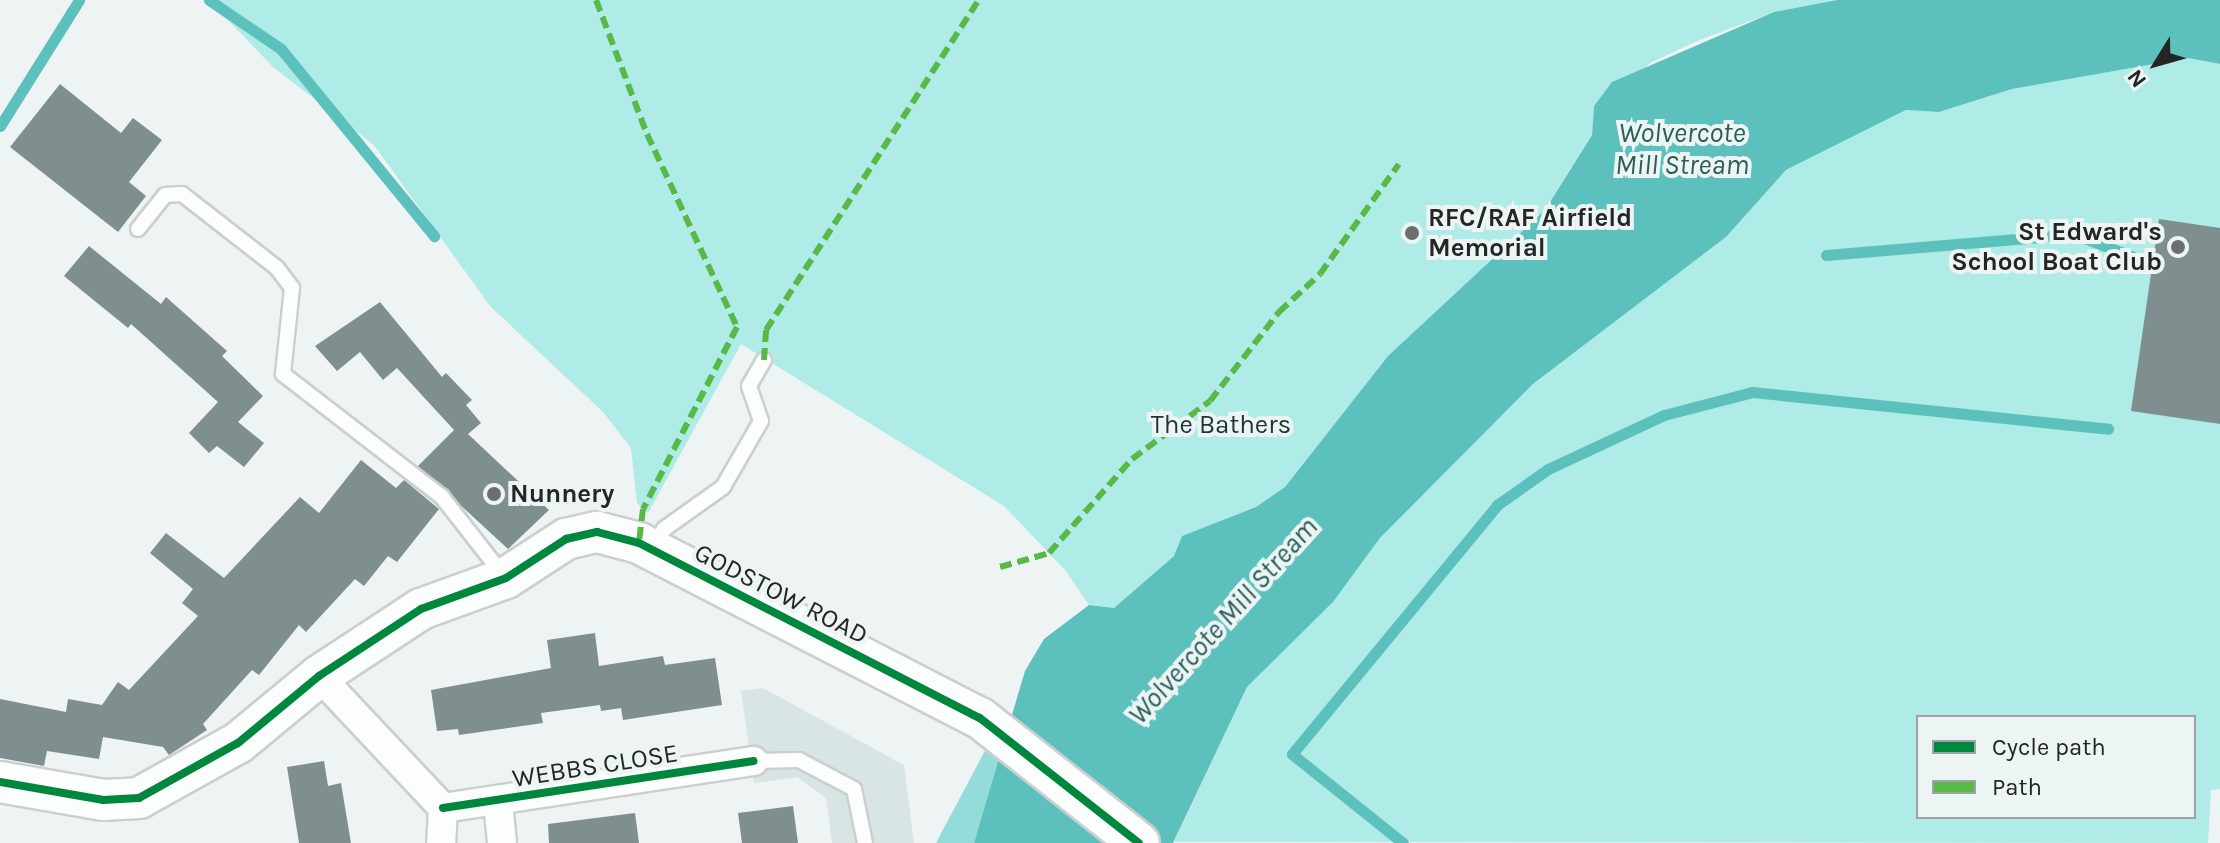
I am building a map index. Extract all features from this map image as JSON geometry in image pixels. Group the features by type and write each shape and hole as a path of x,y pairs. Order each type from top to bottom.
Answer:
{"street":[{"name":"GODSTOW ROAD","path":"0,782 103,800 139,798 238,743 319,676 421,609 506,578 566,539 597,532 653,550 997,728 1139,843"},
{"path":"319,676 443,808 441,843"},
{"name":"WEBBS CLOSE","path":"443,808 753,761"},
{"name":"WEBBS CLOSE","path":"498,802 502,843"}],"lane":[{"path":"138,229 165,195 182,194 277,268 292,288 283,374 442,497 506,578"},
{"path":"653,550 664,529 723,487 761,421 749,386 764,360"},
{"name":"WEBBS CLOSE","path":"753,761 799,760 854,789 865,843"}],"shaded area":[{"path":"763,688 904,765 914,843 832,843 826,798 797,777 754,783 741,691"},
{"path":"988,745 1003,753 974,843 936,843"}],"green space":[{"name":"The Bathers","path":"209,0 1837,0 1774,12 1697,41 1652,62 1594,106 1592,134 1545,210 1388,356 1285,487 1256,507 1182,536 1174,556 1114,608 1089,605 1065,570 1004,506 741,344 648,513 637,503 631,448 603,412 490,306 374,145 273,67"},
{"path":"2188,58 2220,64 2220,789 2211,790 2208,843 1174,842 1247,687 1333,602 1380,538 1533,384 1726,237 1786,170 1906,110 1939,112 2012,89"}],"water":[{"name":"Wolvercote Mill Stream","path":"1837,0 2220,0 2220,64 2188,58 2012,89 1939,112 1906,110 1786,170 1726,237 1533,384 1380,538 1333,602 1247,687 1173,843 974,843 1025,671 1044,639 1089,605 1114,608 1174,556 1182,536 1256,507 1285,487 1388,356 1545,210 1592,135 1594,106 1612,82 1774,12"}],"building":[{"path":"60,84 121,133 133,118 162,140 129,182 146,196 118,232 10,147"},
{"path":"2159,219 2220,228 2220,424 2131,411"},
{"path":"89,246 161,304 166,297 227,351 222,356 263,396 238,422 264,443 244,467 217,446 209,453 189,433 218,402 131,324 128,328 64,276"},
{"path":"380,302 442,377 446,373 472,400 466,405 481,423 468,434 549,510 508,549 418,466 454,430 397,368 383,380 360,352 337,371 315,346"},
{"path":"361,460 396,488 404,480 439,509 397,562 388,556 364,586 355,579 306,632 299,625 259,675 252,670 203,724 207,730 169,755 163,747 103,737 99,759 47,751 44,766 0,758 0,699 66,712 68,699 102,705 118,682 129,690 198,616 182,603 193,589 150,553 166,533 224,578 300,497 319,513"},
{"path":"595,633 599,666 663,656 665,665 715,658 722,705 623,720 621,708 601,711 600,705 541,713 543,723 459,735 458,729 437,731 431,690 551,668 547,640"},
{"path":"324,761 328,786 341,783 351,843 299,843 287,767"},
{"path":"793,806 798,843 742,843 738,813"},
{"path":"635,813 639,843 549,843 548,824"}],"waterway":[{"path":"0,126 79,0"},
{"path":"209,0 281,49 434,236"},
{"path":"1826,255 2074,234 2144,261"},
{"path":"1403,843 1292,754 1497,505 1548,469 1664,415 1752,392 2108,429"}],"marked path":[{"path":"596,0 647,134 737,327 643,509 639,543"},
{"path":"764,360 766,330 979,0"},
{"path":"1000,567 1049,553 1132,459 1210,401 1279,312 1320,274 1399,164"}],"cycle path":[{"path":"0,782 103,800 139,798 238,743 319,676 421,609 506,578 566,539 597,532 639,543 980,718 1139,843"},
{"path":"443,808 753,761"}],"place":[{"name":"RFC/RAF Airfield Memorial","path":"1412,233"},
{"name":"St Edward's School Boat Club","path":"2178,247"},
{"name":"Nunnery","path":"494,494"}]}
